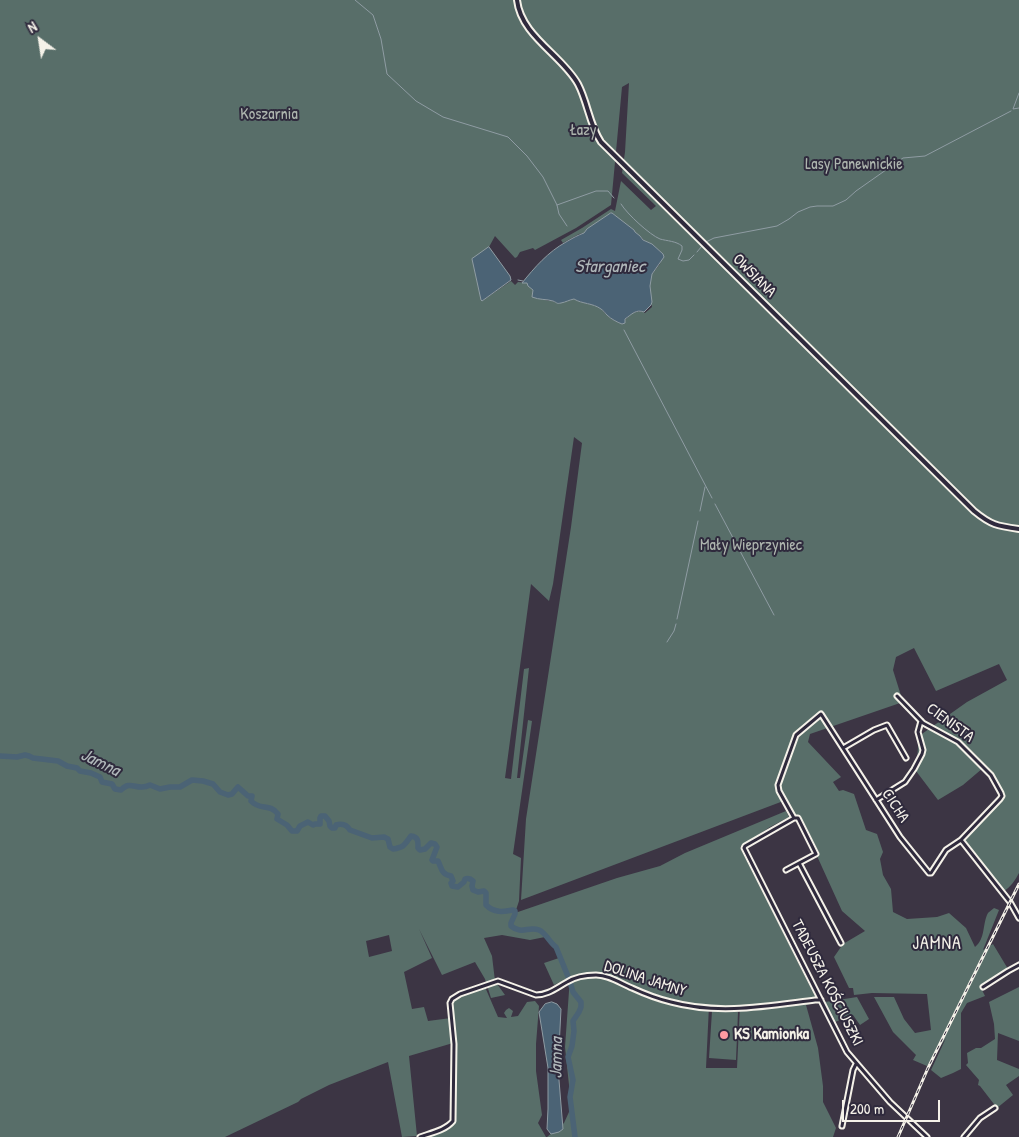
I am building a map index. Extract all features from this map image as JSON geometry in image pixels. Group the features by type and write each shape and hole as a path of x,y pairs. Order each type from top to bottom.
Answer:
{"street":[{"name":"OWSIANA","path":"517,0 519,11 526,25 578,84 591,124 601,142 974,510 994,525 1019,529"},
{"name":"CIENISTA","path":"897,696 921,721 958,742 991,775 1002,796 962,840 946,850 931,873"},
{"name":"CICHA","path":"794,818 779,791 778,785 796,736 821,714 900,837 928,873 931,873"},
{"path":"876,800 905,782 914,769 923,750 918,732 921,721"},
{"path":"843,748 874,730 887,725 906,758"},
{"path":"786,870 816,854 798,818 794,818"},
{"name":"TADEUSZA KOŚCIUSZKI","path":"794,818 761,836 744,848 843,1045 856,1064 890,1102 927,1137"},
{"path":"962,840 1010,902 1019,918"},
{"path":"800,863 841,943"},
{"path":"983,987 1019,966"},
{"name":"DOLINA JAMNY","path":"420,1137 447,1127 454,1118 454,1044 450,1003 455,996 468,990 498,981 536,995 541,995 574,979 596,975 611,978 649,996 696,1007 738,1009 821,1000"},
{"path":"842,1126 852,1070 856,1064"},
{"path":"964,1137 980,1118 994,1108"}],"green space":[{"path":"0,0 1019,0 1019,873 1015,881 1004,891 964,841 1004,796 992,773 972,751 983,768 963,785 938,800 916,771 919,736 967,702 1007,680 999,664 936,691 914,648 896,657 893,670 903,702 810,734 808,742 841,777 833,782 839,791 843,790 854,794 866,830 877,834 883,852 880,859 883,875 891,889 893,912 907,919 937,917 949,913 966,928 975,947 981,939 988,913 994,908 999,910 983,950 993,944 1008,969 981,988 985,996 967,1003 961,1013 961,1069 941,1078 931,1070 946,1038 927,1066 913,1060 916,1055 893,1032 874,997 894,997 904,1019 915,1033 931,1030 927,994 872,993 854,995 853,988 849,988 834,957 843,944 865,931 842,911 817,856 819,853 800,816 795,816 786,800 521,900 526,819 582,443 574,437 549,601 531,584 505,778 511,779 524,669 529,668 517,778 520,778 528,720 532,721 513,854 521,858 519,901 515,913 617,878 660,866 685,853 786,811 789,817 740,847 819,1002 806,1005 818,1048 823,1102 836,1128 833,1137 547,1137 564,1123 569,1112 569,1085 565,1047 570,977 561,956 545,937 530,940 502,935 484,938 492,956 495,981 505,995 491,998 485,979 475,962 442,975 419,929 432,958 404,972 412,1009 424,1007 428,1021 451,1018 453,1043 409,1056 417,1136 402,1137 388,1062 329,1085 225,1137 0,1137","holes":["629,83 622,173 656,206 651,210 621,181 615,211 611,209 561,240 563,243 584,233 612,213 638,236 662,253 660,264 652,274 650,282 652,307 645,313 635,312 626,318 622,324 595,306 574,299 557,303 545,300 528,283 518,282 515,285 511,281 482,301 473,260 489,247 495,236 515,258 520,252 533,248 535,250 576,228 611,205 622,87","389,935 392,951 369,957 366,941","709,1006 740,1006 737,1068 706,1068"]},
{"path":"559,958 567,979 554,985 544,963"},
{"path":"485,987 498,1017 507,1018 504,1013 509,1008 513,1011 511,1017 518,1016 527,1002 535,1001 539,1006 536,1071 542,1115 538,1123 546,1137 427,1137 451,1127 456,1120 454,1000 459,996"},
{"path":"1019,987 1019,1041 998,1033 997,1060 1019,1069 1019,1076 1006,1085 1013,1095 997,1108 978,1085 979,1080 966,1065 968,1063 967,1053 976,1048 981,1048 995,1039 989,1002"},
{"path":"857,997 869,1019 860,1025 853,1015 835,1022 825,1002"},
{"name":"KS Kamionka","path":"712,1011 738,1012 736,1060 709,1058"}],"water":[{"name":"Starganiec","path":"611,213 663,254 664,257 652,274 650,286 651,305 644,312 639,311 632,314 622,324 610,318 598,307 574,299 558,303 532,297 533,290 527,283 522,283 537,266 559,246 584,233"},
{"path":"489,247 511,280 482,301 472,259"},
{"name":"Jamna","path":"552,1002 561,1009 558,1068 563,1129 551,1134 547,1129 548,1068 539,1012 545,1004"}],"waterway":[{"path":"355,0 373,15 381,39 387,74 416,101 443,117 508,137 527,156 543,177 557,205 559,214 567,226"},
{"path":"1019,93 1013,109 1019,108"},
{"path":"706,242 714,238 777,226 798,212 810,207 833,206 846,200 903,158 925,156 1011,111"},
{"path":"557,205 596,191 608,191 614,198"},
{"path":"621,204 633,218 651,233 660,239 680,244 682,250 678,259 683,261 689,260 694,255"},
{"path":"697,252 702,246"},
{"path":"518,280 523,281"},
{"path":"624,330 712,498"},
{"path":"700,511 705,487"},
{"path":"715,504 774,615"},
{"path":"677,619 698,521"},
{"path":"667,642 676,624"},
{"name":"Jamna","path":"0,756 17,757 25,755 33,758 58,761 80,771 100,777 102,782 112,784 115,789 121,790 131,785 141,787 150,785 160,789 180,787 192,780 213,784 220,792 228,795 232,794 238,787 248,796 252,796 251,801 254,804 275,811 278,814 277,819 287,825 292,831 297,831 300,826 308,822 313,825 320,824 321,816 325,816 332,828 343,824 350,830 372,838 384,837 388,839 390,847 393,849 404,845 411,836 417,839 420,850 425,849 431,843 435,844 437,847 432,860 438,861 441,869 451,876 452,886 458,887 465,879 473,881 473,890 486,893 486,905 489,908 499,911 515,911 511,923 511,926 515,929 535,929 541,931 556,947 569,979"},
{"name":"Jamna","path":"570,982 573,992 581,1002 579,1012 573,1021 572,1046 568,1057 573,1080 570,1097 575,1137"}],"railway":[{"path":"898,1137 928,1068 1019,884"}],"place":[{"name":"KS Kamionka","path":"724,1035"}],"district":[{"name":"JAMNA","path":"937,944"}],"park label":[{"name":"Koszarnia","path":"269,115"},
{"name":"Łazy","path":"583,131"},
{"name":"Lasy Panewnickie","path":"854,165"},
{"name":"Mały Wieprzyniec","path":"751,546"}]}
